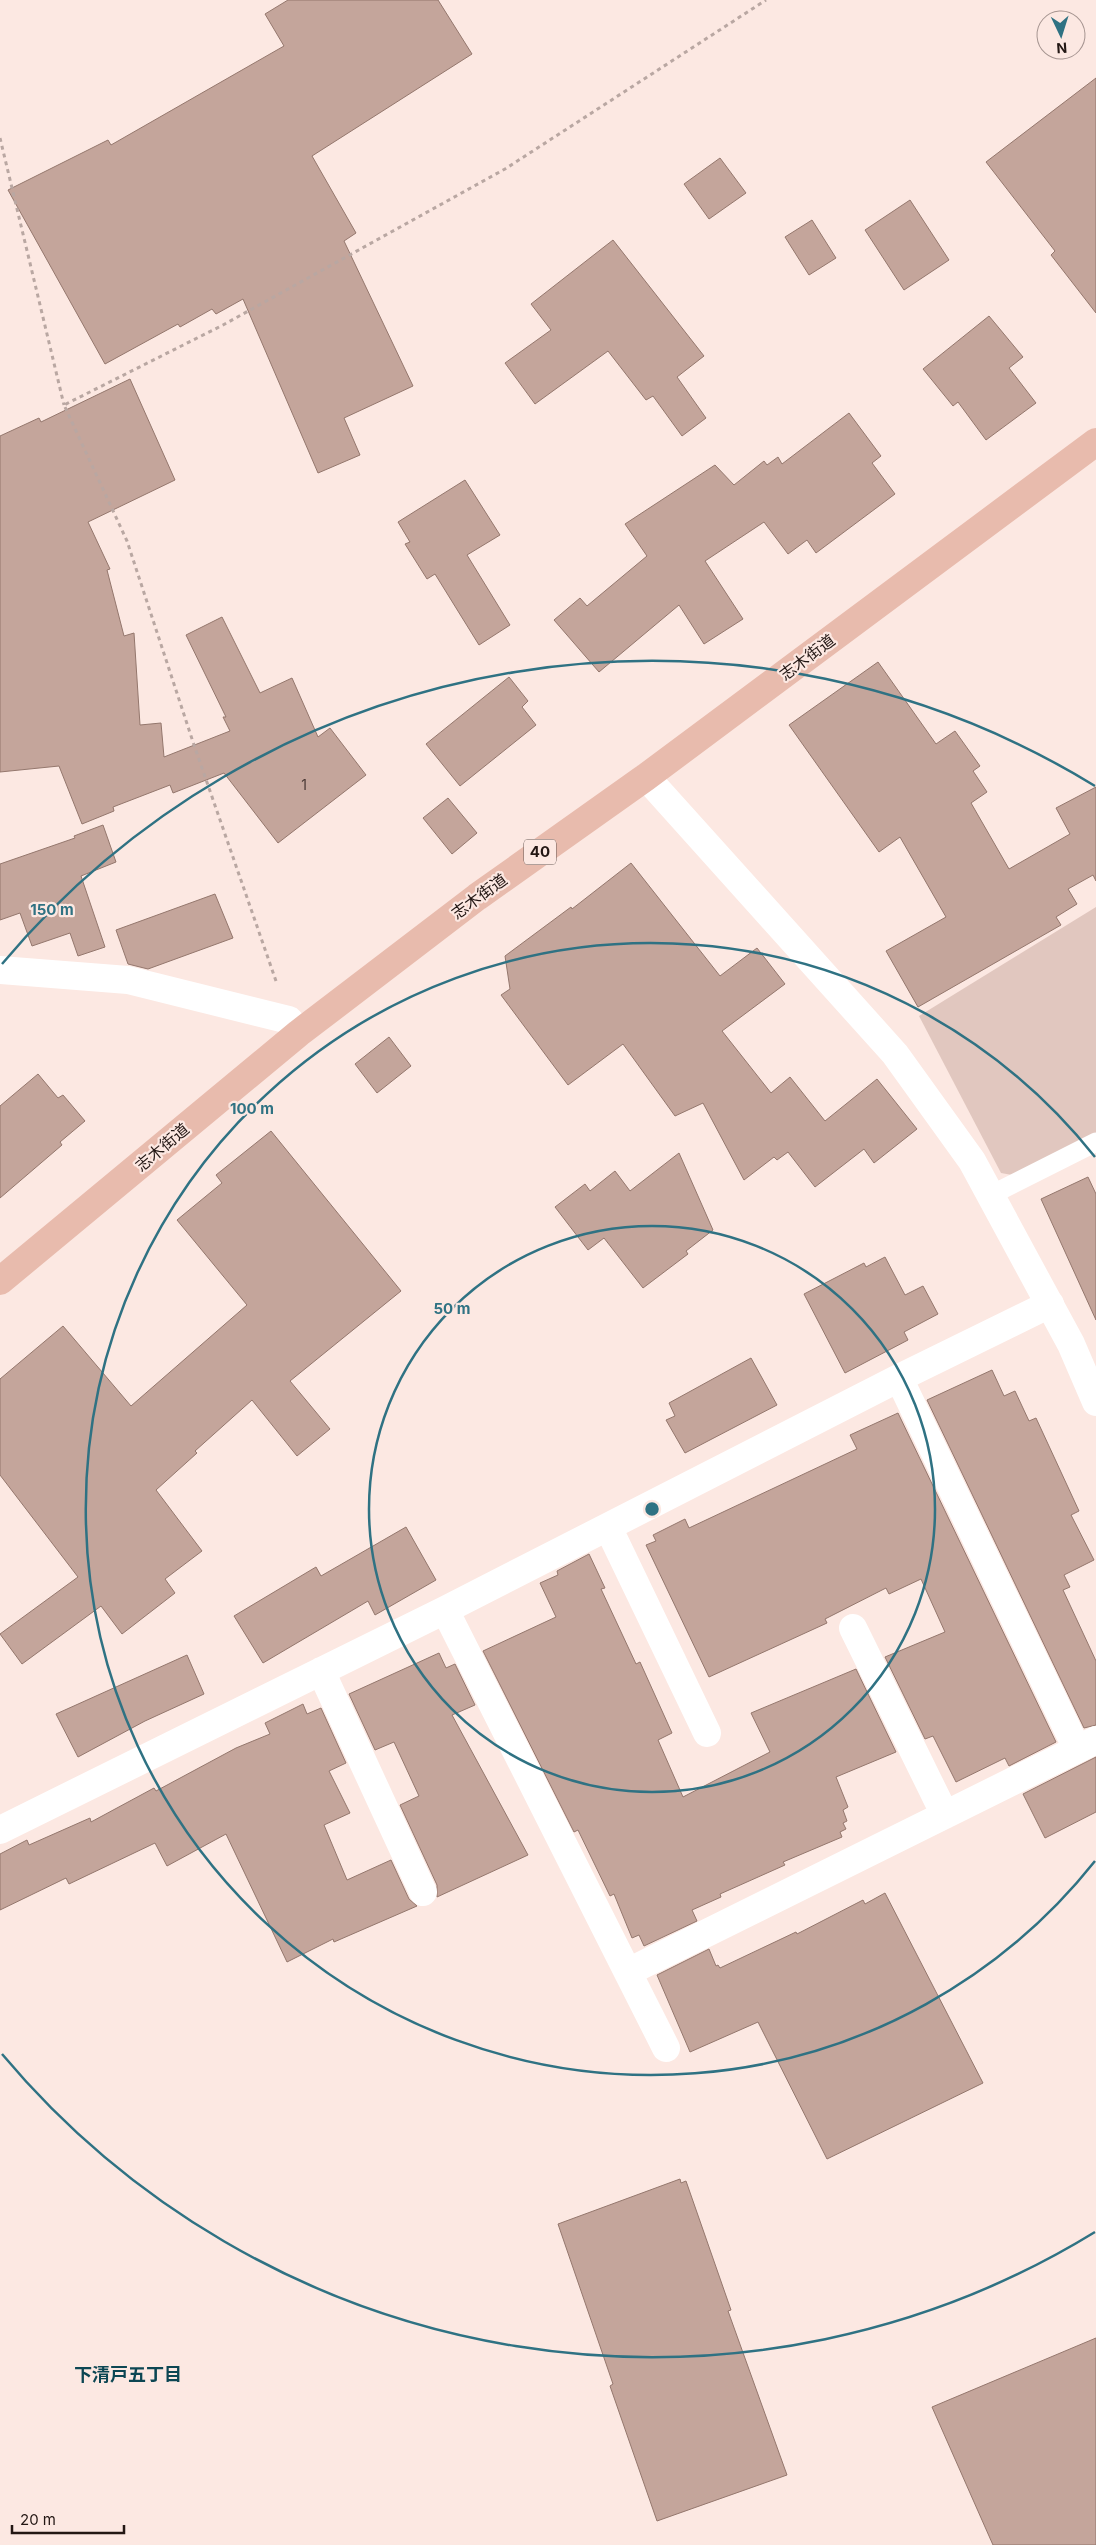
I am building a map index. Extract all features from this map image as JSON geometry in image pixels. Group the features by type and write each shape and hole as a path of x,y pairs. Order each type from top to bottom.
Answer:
{"main road":[{"name":"志木街道","path":"0,1281 294,1026 646,777 1096,442"}],"street":[{"path":"646,777 895,1054 972,1161 1071,1344 1096,1402"},
{"path":"0,970 128,980 294,1026"},
{"path":"0,1830 445,1610 899,1378 1050,1304"},
{"path":"628,1972 1087,1745 899,1378"},
{"path":"608,1527 707,1733"},
{"path":"445,1610 666,2048"},
{"path":"853,1628 945,1815"},
{"path":"321,1671 423,1892"}],"lane":[{"path":"990,1195 1096,1142"}],"path":[{"path":"64,405 224,325 505,169 766,0"},
{"path":"0,138 64,405 127,541 194,745 294,1026"}],"shaded area":[{"path":"1096,907 1096,1138 1012,1175 1001,1173 919,1016"}],"building":[{"path":"288,0 438,0 472,54 312,156 356,233 344,241 413,386 344,418 360,455 318,473 243,299 216,314 212,309 180,327 178,324 105,364 8,190 108,140 111,145 284,46 265,14"},
{"path":"1096,78 1096,313 1051,255 1055,251 986,162"},
{"path":"720,158 746,193 709,219 684,184"},
{"path":"910,200 949,260 904,290 865,230"},
{"path":"812,220 836,258 809,275 785,237"},
{"path":"613,240 704,356 677,377 706,418 682,436 653,396 646,400 608,351 535,404 505,363 551,330 531,304"},
{"path":"989,316 1023,357 1009,368 1036,403 986,440 958,402 953,406 923,369"},
{"path":"130,379 175,480 88,522 110,569 107,570 124,636 134,633 140,725 161,723 164,757 230,731 223,717 226,717 186,635 222,617 260,693 292,678 318,737 330,728 366,775 278,843 224,773 173,793 170,785 113,807 114,811 82,824 59,766 0,772 0,436 39,418 41,422"},
{"path":"849,413 881,456 872,463 895,494 816,553 807,540 788,554 764,522 705,561 743,619 704,644 679,605 599,672 554,620 580,598 587,606 647,556 625,524 715,465 734,485 764,461 767,465 778,457 782,464"},
{"path":"465,480 500,535 467,555 510,625 479,645 435,574 427,579 405,544 410,542 398,522"},
{"path":"878,662 936,744 955,731 980,766 973,771 987,792 971,803 1009,869 1070,834 1056,808 1096,787 1096,881 1093,875 1068,889 1077,904 1056,917 1061,925 918,1007 886,951 946,917 900,837 879,852 789,725"},
{"path":"509,677 528,701 522,707 536,725 460,786 426,744"},
{"path":"448,798 477,833 452,854 423,818"},
{"path":"103,825 116,862 81,876 105,947 78,956 70,933 32,946 20,913 0,920 0,864 75,838 74,836"},
{"path":"631,863 720,976 757,948 785,984 722,1031 771,1093 790,1077 825,1121 877,1079 917,1129 874,1163 864,1149 815,1187 788,1152 777,1160 774,1157 744,1180 703,1103 675,1116 623,1044 568,1085 501,995 510,989 505,956 571,907 572,909"},
{"path":"215,894 233,938 148,969 128,964 116,930"},
{"path":"389,1037 411,1066 377,1093 355,1064"},
{"path":"38,1074 58,1098 63,1095 85,1121 60,1142 62,1145 0,1198 0,1106"},
{"path":"271,1131 401,1291 290,1381 330,1429 297,1456 252,1400 195,1451 197,1453 156,1490 202,1551 165,1579 175,1593 122,1634 101,1606 22,1664 0,1634 78,1577 0,1475 0,1379 63,1326 131,1406 247,1305 177,1220 222,1183 216,1175"},
{"path":"679,1153 713,1230 686,1251 688,1254 643,1288 604,1238 588,1250 555,1207 585,1184 590,1191 615,1171 630,1191"},
{"path":"1088,1177 1096,1194 1096,1320 1041,1199"},
{"path":"885,1257 905,1295 923,1286 938,1314 904,1332 908,1340 845,1373 804,1294 864,1263 866,1267"},
{"path":"751,1358 777,1405 685,1453 666,1420 675,1416 669,1403"},
{"path":"992,1370 1004,1396 1015,1391 1029,1421 1036,1418 1079,1511 1071,1515 1094,1560 1064,1575 1070,1587 1063,1590 1096,1661 1096,1725 1084,1728 927,1400"},
{"path":"898,1413 1056,1742 1009,1766 1005,1758 956,1782 933,1736 925,1739 885,1657 945,1632 921,1579 889,1594 886,1588 825,1619 827,1623 709,1677 646,1545 656,1541 653,1535 685,1519 689,1528 857,1449 850,1435"},
{"path":"406,1527 436,1580 375,1615 368,1601 263,1663 234,1616 316,1567 321,1576"},
{"path":"589,1554 605,1588 601,1589 636,1664 640,1662 672,1733 658,1740 683,1797 770,1752 751,1713 856,1669 896,1752 836,1777 848,1807 843,1810 847,1821 843,1823 846,1829 840,1832 842,1837 783,1862 785,1865 720,1894 721,1897 692,1910 697,1921 644,1946 639,1935 632,1938 614,1894 610,1896 578,1830 574,1832 483,1651 556,1617 540,1583 558,1575 557,1571"},
{"path":"439,1653 446,1668 455,1664 475,1705 452,1715 528,1855 437,1897 437,1885 400,1805 419,1796 394,1742 375,1750 349,1694"},
{"path":"187,1655 204,1694 145,1721 78,1757 56,1714"},
{"path":"303,1704 307,1714 321,1708 346,1763 329,1771 350,1813 324,1825 347,1880 391,1860 409,1899 417,1906 334,1942 333,1939 287,1962 226,1834 167,1866 155,1843 69,1884 66,1878 0,1910 0,1854 27,1840 29,1845 90,1818 91,1822 154,1788 156,1791 236,1748 270,1734 265,1723"},
{"path":"1096,1757 1096,1812 1045,1838 1023,1794"},
{"path":"885,1893 983,2083 827,2159 758,2022 690,2052 657,1975 709,1949 716,1966 718,1965 720,1968 796,1932 797,1934 863,1900 865,1904"},
{"path":"680,2179 681,2183 686,2181 731,2310 728,2311 787,2475 657,2521 610,2386 613,2384 558,2224"},
{"path":"1096,2338 1096,2545 993,2545 932,2407"}],"district":[{"name":"下清戸五丁目","path":"128,2375"}]}
